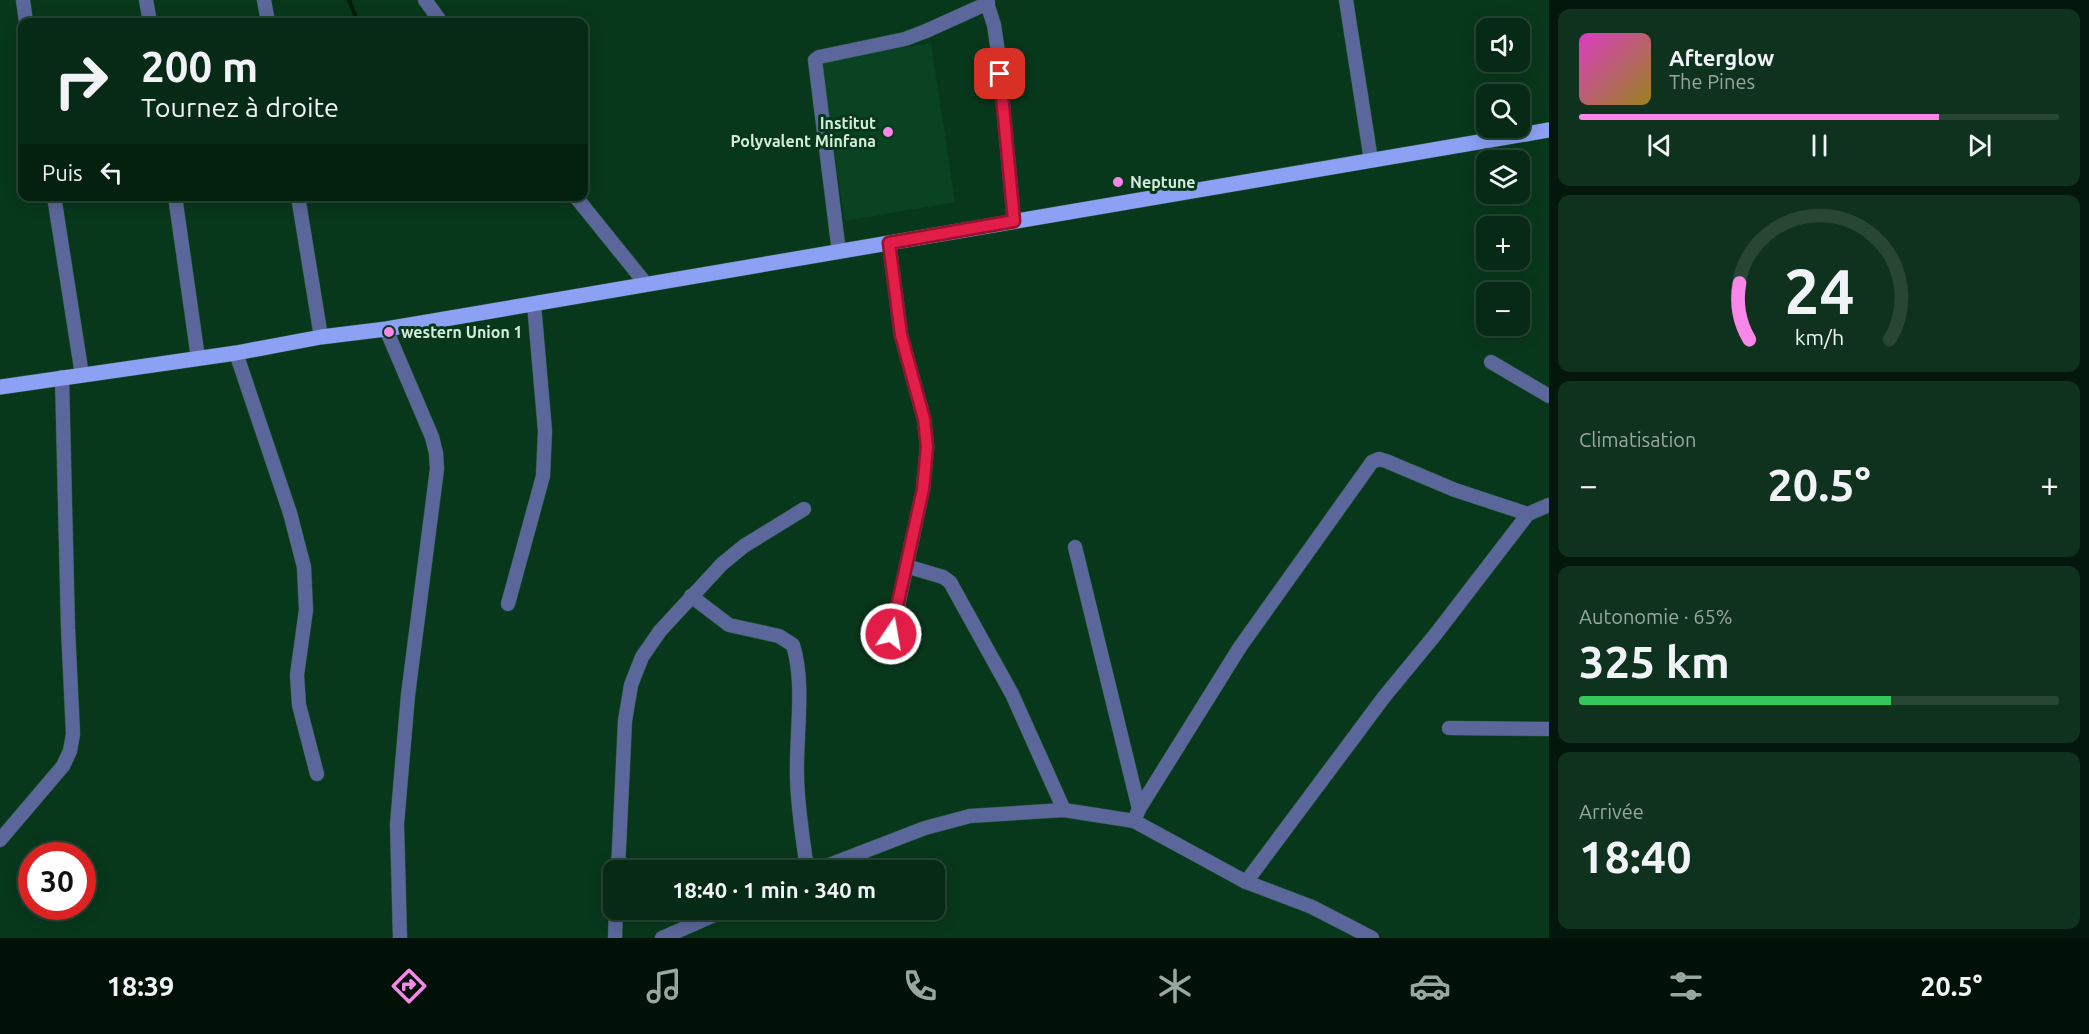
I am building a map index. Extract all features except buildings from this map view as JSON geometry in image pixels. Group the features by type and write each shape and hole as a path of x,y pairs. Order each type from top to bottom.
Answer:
{"main road":[{"path":"0,387 386,329 1549,130"}],"street":[{"path":"23,0 25,18"},
{"path":"146,0 149,18"},
{"path":"264,0 267,18"},
{"path":"1346,0 1371,160"},
{"path":"839,252 815,60 819,57 904,39 987,2 994,25 998,52 1014,221"},
{"path":"432,3 439,18"},
{"path":"55,201 82,375"},
{"path":"176,201 198,358"},
{"path":"299,201 321,338"},
{"path":"579,201 646,284"},
{"path":"889,243 901,335 927,434 923,489 891,634"},
{"path":"508,604 543,476 545,431 534,304"},
{"path":"386,329 432,436 436,453 436,479 408,695 397,824 400,938"},
{"path":"236,353 290,513 304,567 306,610 297,675 298,690 318,774"},
{"path":"1491,362 1549,396"},
{"path":"0,840 63,766 70,751 73,735 62,377"},
{"path":"1136,815 1240,647 1372,462 1378,459 1386,461 1455,490 1528,514"},
{"path":"1246,882 1384,697 1528,514 1549,505"},
{"path":"618,860 625,721 631,685 642,657 660,631 722,564 744,546 804,509"},
{"path":"1075,547 1136,815"},
{"path":"906,566 943,577 950,582 1012,694 1064,810"},
{"path":"691,596 729,625 779,636 793,645 797,656 799,703 797,775 806,860"},
{"path":"1449,728 1549,729"},
{"path":"842,860 925,828 970,816 1064,810 1136,815 1246,882 1312,907 1371,938"},
{"path":"615,938 616,920"},
{"path":"662,938 689,932 709,920"}],"shaded area":[{"name":"Institut Polyvalent Minfana","path":"931,43 955,202 845,221 820,62"}],"waterway":[{"path":"349,0 356,18"}],"place":[{"name":"Institut Polyvalent Minfana","path":"888,132"},
{"name":"Neptune","path":"1118,182"},
{"name":"western Union 1","path":"389,332"}],"route":[{"path":"891,634 923,489 927,434 901,335 889,243 1014,221 1000,74"}]}
